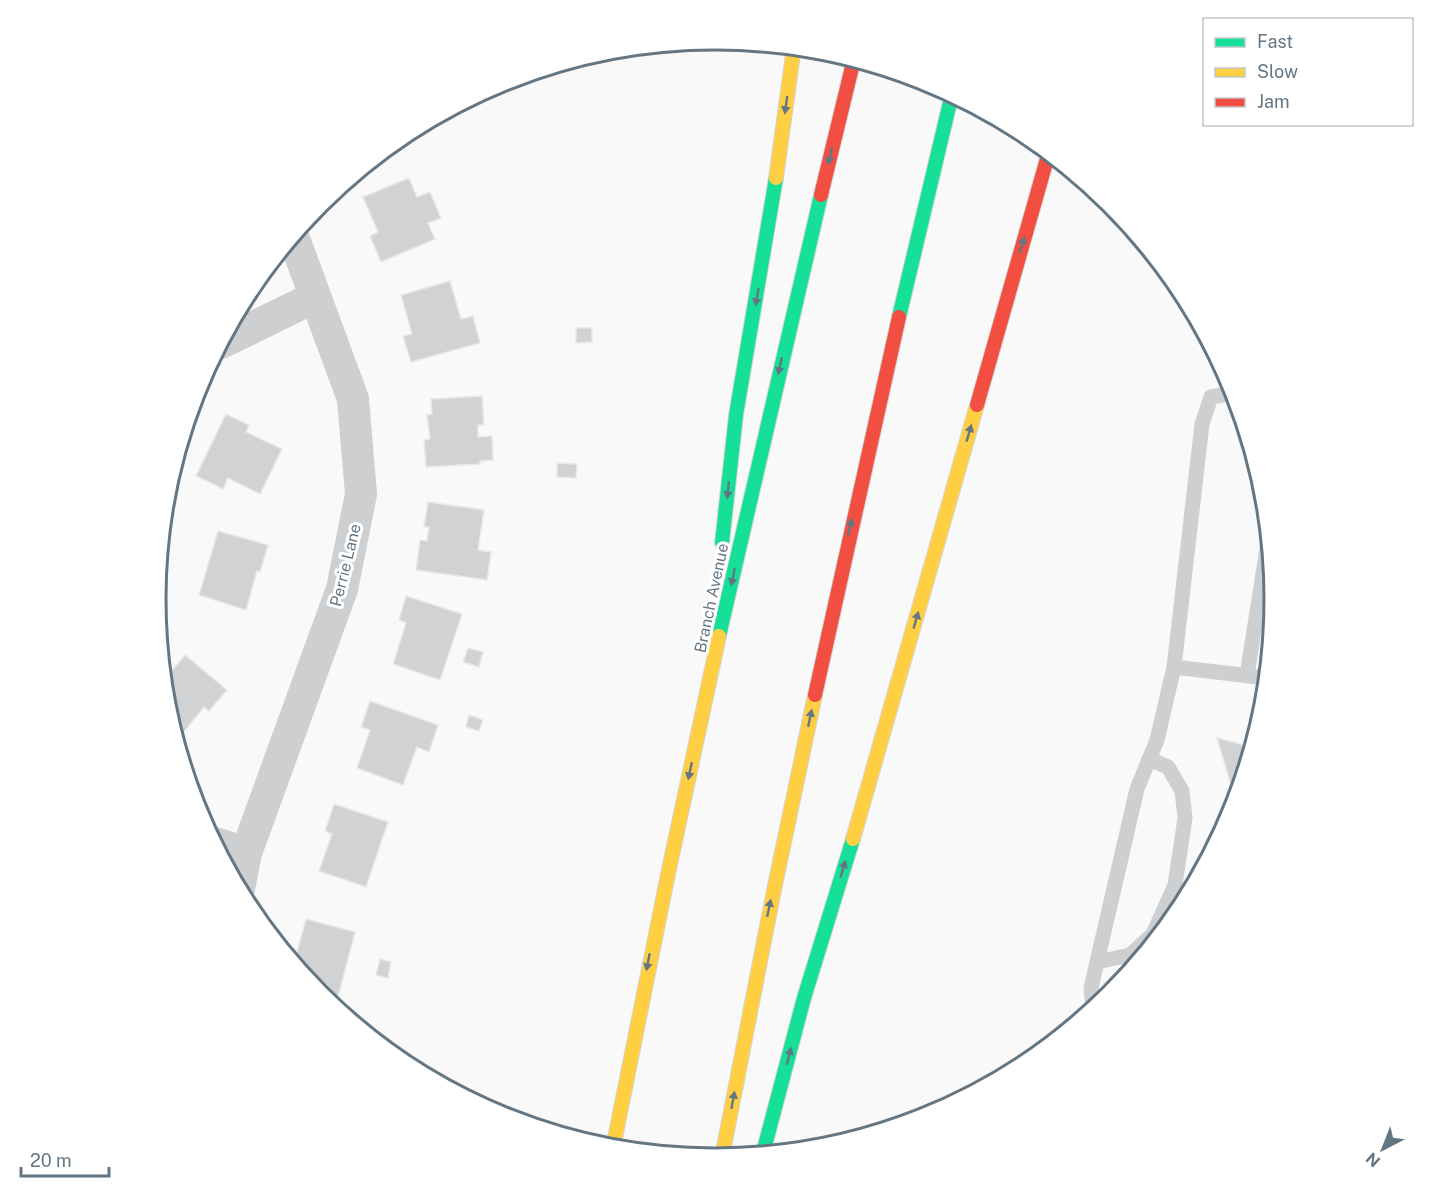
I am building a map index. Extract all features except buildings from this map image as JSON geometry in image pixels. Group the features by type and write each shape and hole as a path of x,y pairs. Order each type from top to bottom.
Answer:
{"highway":[{"path":"721,553 736,415 772,211 793,55"},
{"name":"Branch Avenue","path":"615,1138 650,955 773,395 852,67"},
{"path":"724,1148 766,922 842,567 950,102"},
{"path":"765,1145 804,998 865,800 1047,161"},
{"path":"703,714 718,576"}],"street":[{"name":"Perrie Lane","path":"242,876 246,853 342,589 361,494 353,399 296,245"},
{"path":"233,337 315,297"},
{"path":"226,847 246,853"}],"lane":[{"path":"1092,998 1091,988 1137,789 1157,740 1174,667 1202,424 1211,397 1225,395"},
{"path":"1247,675 1263,572"},
{"path":"1174,667 1259,677"},
{"path":"1149,759 1168,767 1182,791 1185,818 1175,885 1157,924"},
{"path":"1097,962 1130,955 1140,946"}],"traffic: fast":[{"path":"899,317 950,102"},
{"path":"722,543 736,415 776,178"},
{"path":"719,636 821,195"},
{"path":"765,1145 804,998 853,839"}],"traffic: slow":[{"path":"776,178 793,55"},
{"path":"853,839 977,405"},
{"path":"615,1138 719,636"},
{"path":"724,1148 815,695"}],"traffic: jam":[{"path":"821,195 852,67"},
{"path":"977,405 1047,161"},
{"path":"815,695 899,317"}]}
